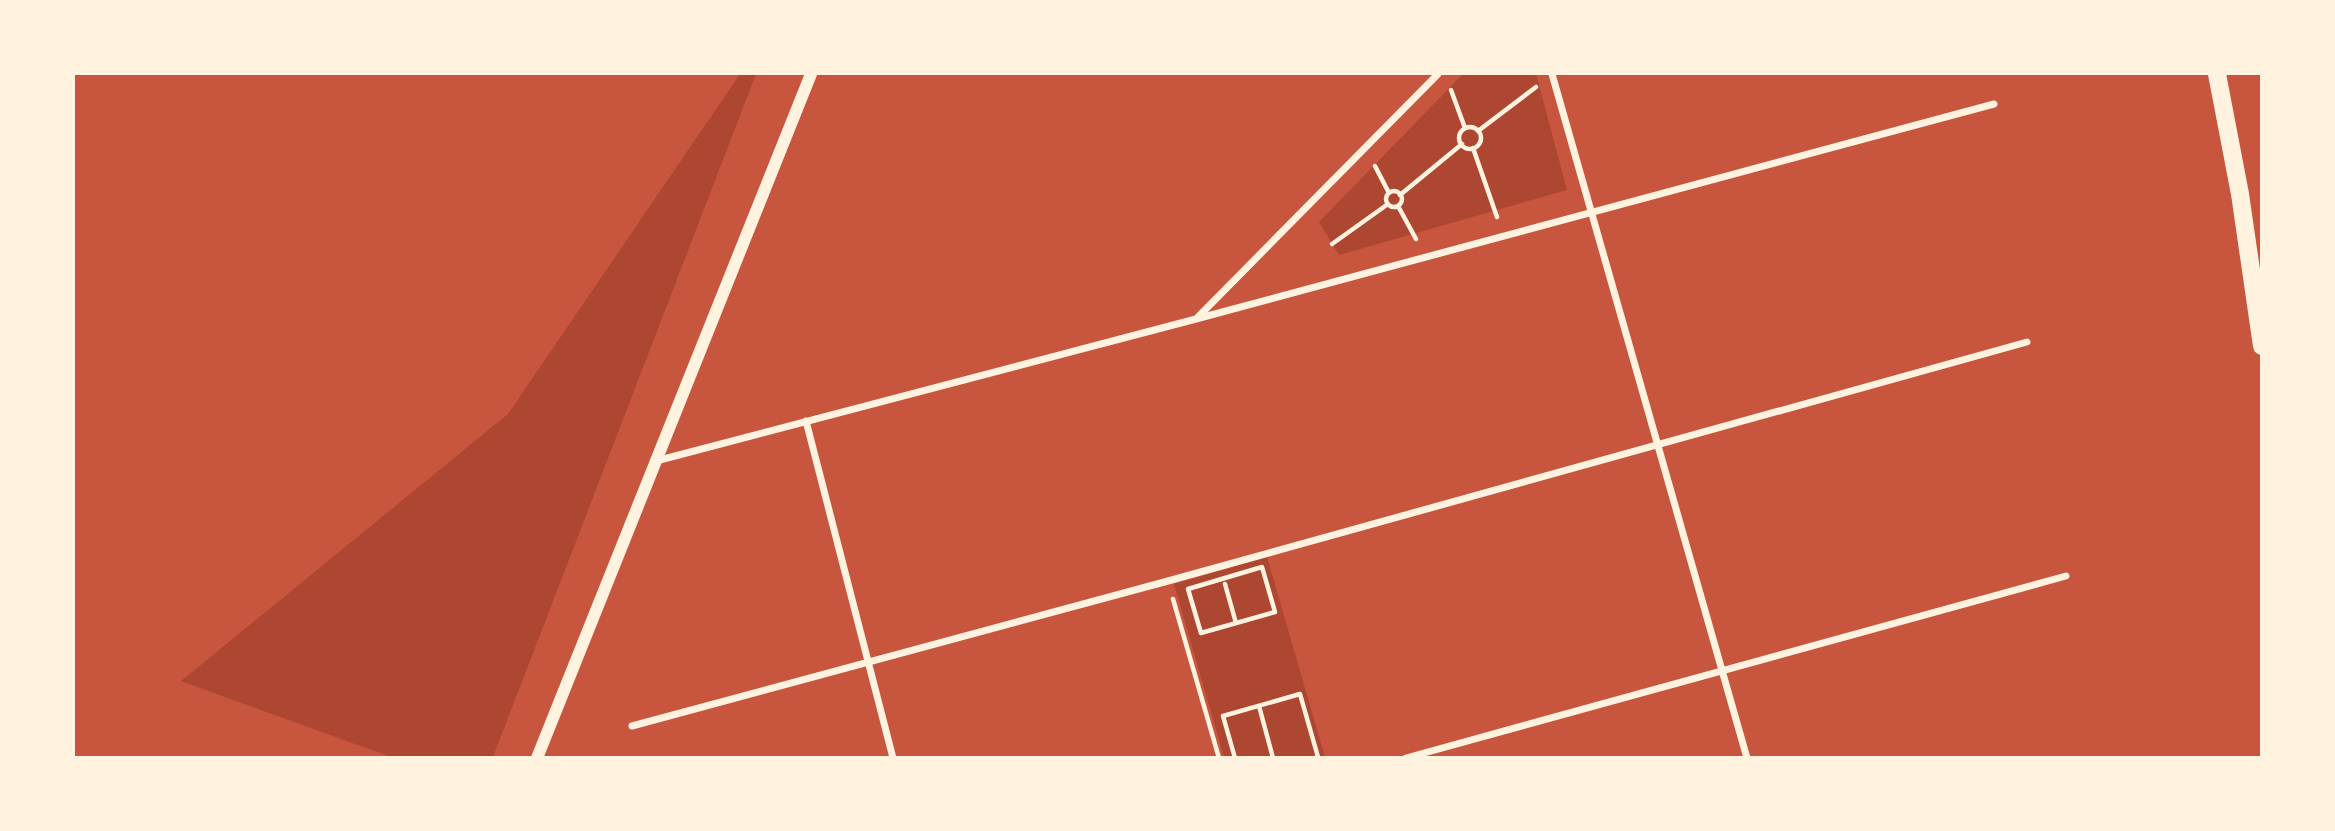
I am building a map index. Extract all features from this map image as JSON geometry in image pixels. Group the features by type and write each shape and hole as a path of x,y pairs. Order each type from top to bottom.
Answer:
{"main road":[{"path":"2217,74 2240,194 2262,346"}],"street":[{"path":"537,758 811,74"},
{"path":"1196,318 1438,74"},
{"path":"1552,74 1747,758"},
{"path":"656,461 1994,104"},
{"path":"632,726 1220,567 2027,342"},
{"path":"806,421 893,758"},
{"path":"1406,758 2066,576"}],"path":[{"path":"1449,85 1465,128"},
{"path":"1478,131 1539,85"},
{"path":"1472,127 1478,131 1480,141 1474,148 1462,144 1459,136 1465,128 1472,127"},
{"path":"1400,195 1462,144"},
{"path":"1365,148 1389,193 1388,204"},
{"path":"1474,148 1504,236"},
{"path":"1389,193 1394,191 1400,195 1401,202 1398,206"},
{"path":"1388,204 1392,207 1398,206"},
{"path":"1332,244 1388,204"},
{"path":"1398,206 1426,257"},
{"path":"1220,567 1236,623"},
{"path":"1262,567 1275,612 1236,623 1201,633 1188,589 1262,567"},
{"path":"1168,581 1219,758"},
{"path":"1235,758 1223,716 1300,694 1318,757 1315,758"},
{"path":"1259,706 1273,758"}],"shaded area":[{"path":"740,74 756,74 493,757 391,757 181,681 508,414"},
{"path":"1463,74 1536,74 1567,190 1339,255 1319,222"},
{"path":"1267,557 1325,757 1224,757 1174,584"}]}
